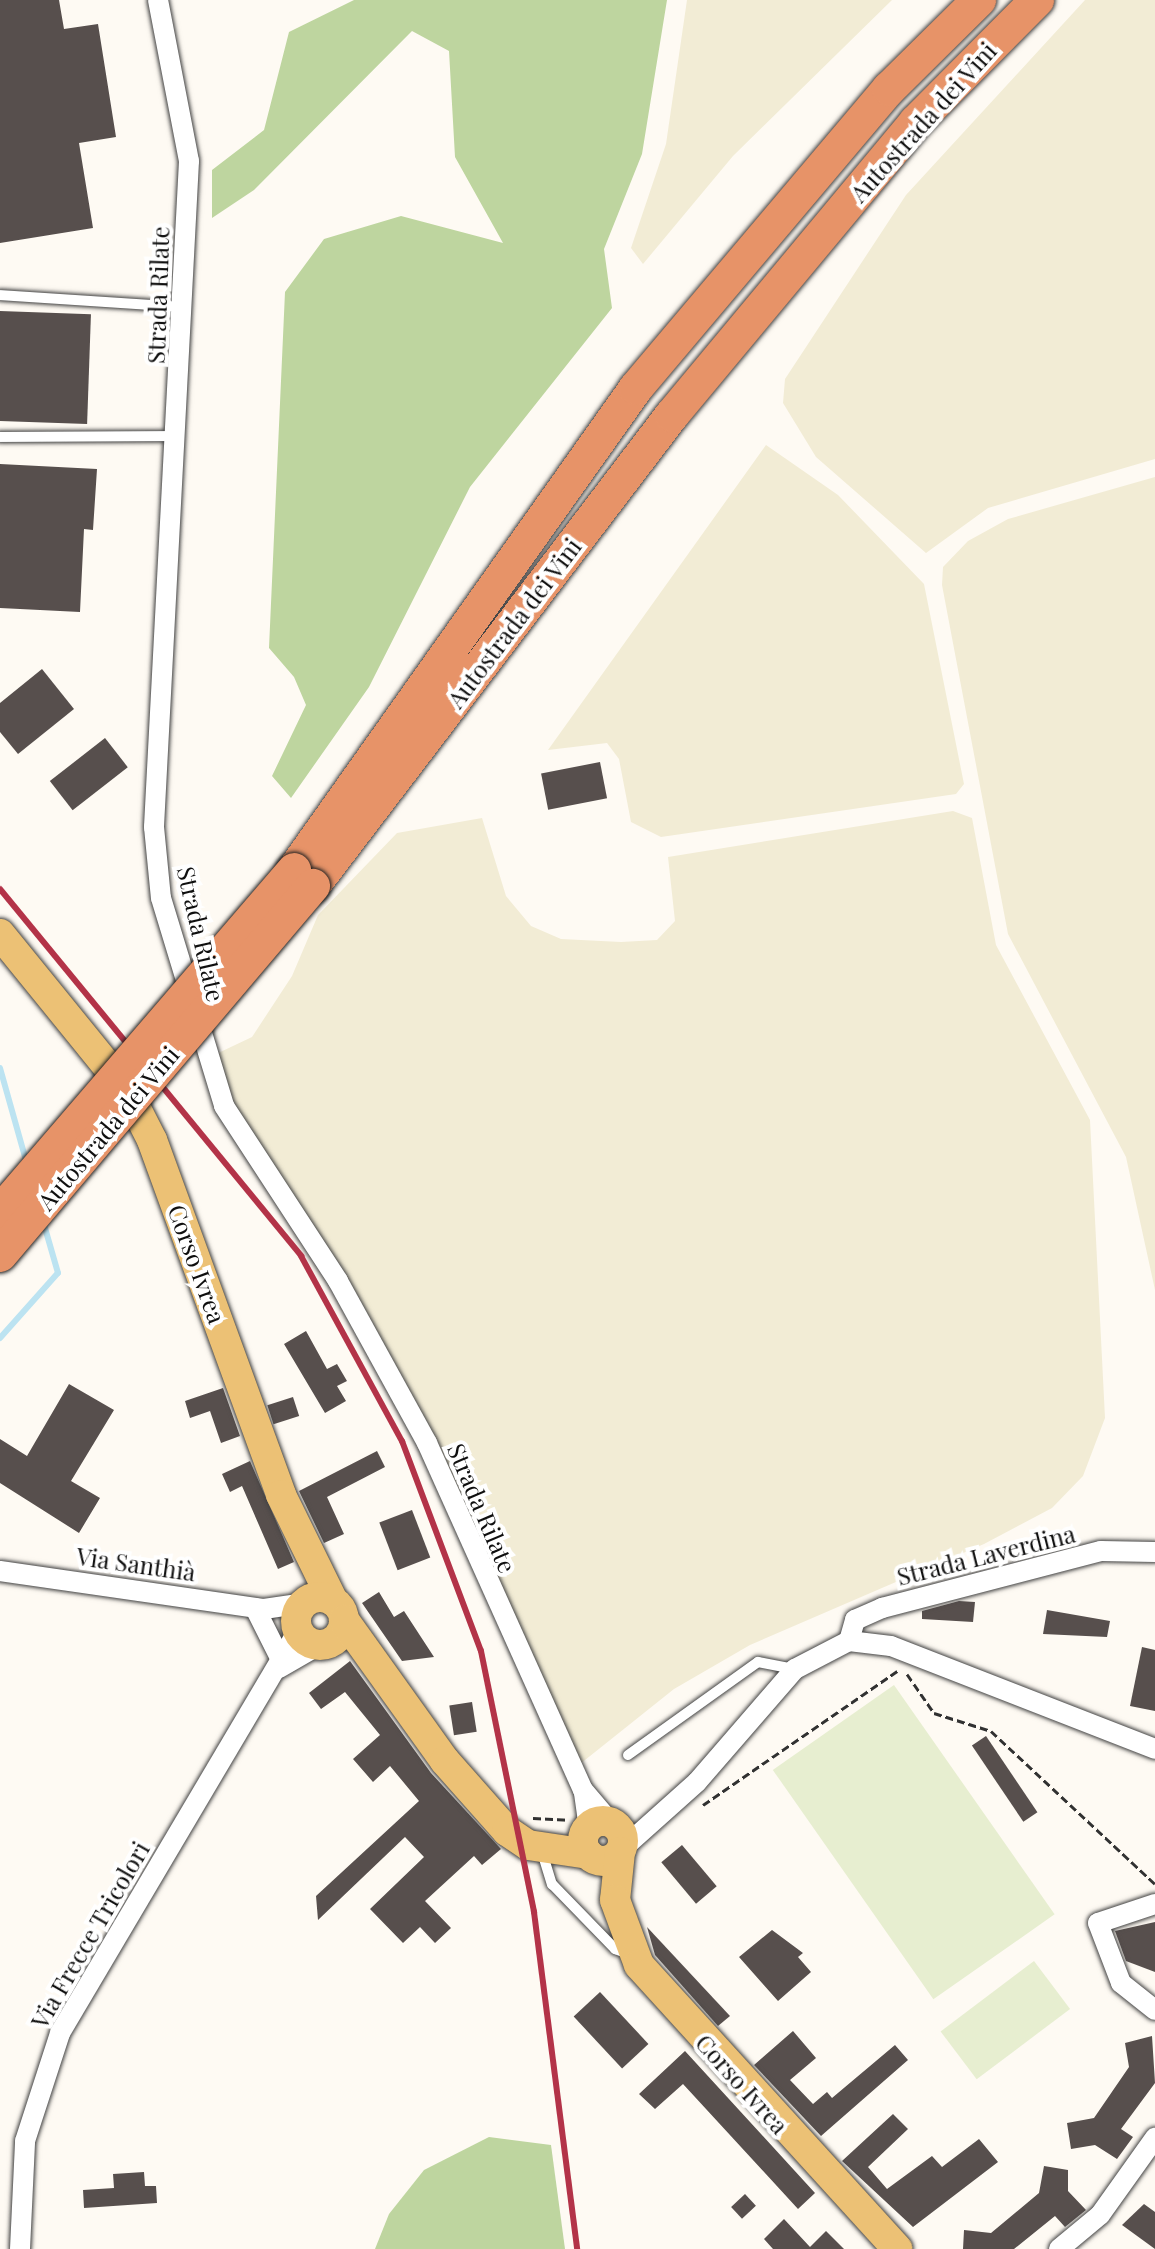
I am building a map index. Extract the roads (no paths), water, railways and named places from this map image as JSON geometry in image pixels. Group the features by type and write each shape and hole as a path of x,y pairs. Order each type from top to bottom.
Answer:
{"highway":[{"name":"Autostrada dei Vini","path":"0,1212 303,878 636,388 889,89 979,0"},
{"name":"Autostrada dei Vini","path":"0,1255 672,415 916,122 1037,0"}],"main road":[{"name":"Corso Ivrea","path":"0,934 126,1089 152,1140 311,1558 317,1621"},
{"path":"317,1621 374,1659 507,1831 538,1847 600,1837"},
{"path":"434,1739 527,1828 600,1837"},
{"name":"Corso Ivrea","path":"600,1837 615,1900 633,1955 762,2108 897,2249"}],"street":[{"name":"Strada Rilate","path":"158,0 189,161 177,436 154,827 161,898 210,1072 242,1140 338,1281 427,1443 583,1790 600,1837"},
{"name":"Strada Laverdina","path":"600,1837 654,1822 795,1669 849,1641 855,1620 882,1608 1101,1551 1155,1552"},
{"name":"Via Santhià","path":"0,1571 260,1608 317,1621"},
{"path":"260,1608 278,1665"},
{"name":"Via Frecce Tricolori","path":"20,2249 25,2141 60,2033 278,1665 317,1621"},
{"path":"849,1641 891,1646 1155,1749"},
{"path":"1155,1904 1098,1923 1121,1983 1155,2010"},
{"path":"1059,2249 1100,2215 1155,2138"}],"lane":[{"path":"0,295 183,307"},
{"path":"0,437 177,436"},
{"path":"628,1755 758,1662 795,1669"},
{"path":"538,1847 552,1884 615,1949 633,1955"}],"waterway":[{"path":"0,1068 27,1164"},
{"path":"0,1338 58,1273 43,1221"}],"railway":[{"path":"0,889 301,1256 402,1441 481,1651 534,1912 577,2249"}]}
